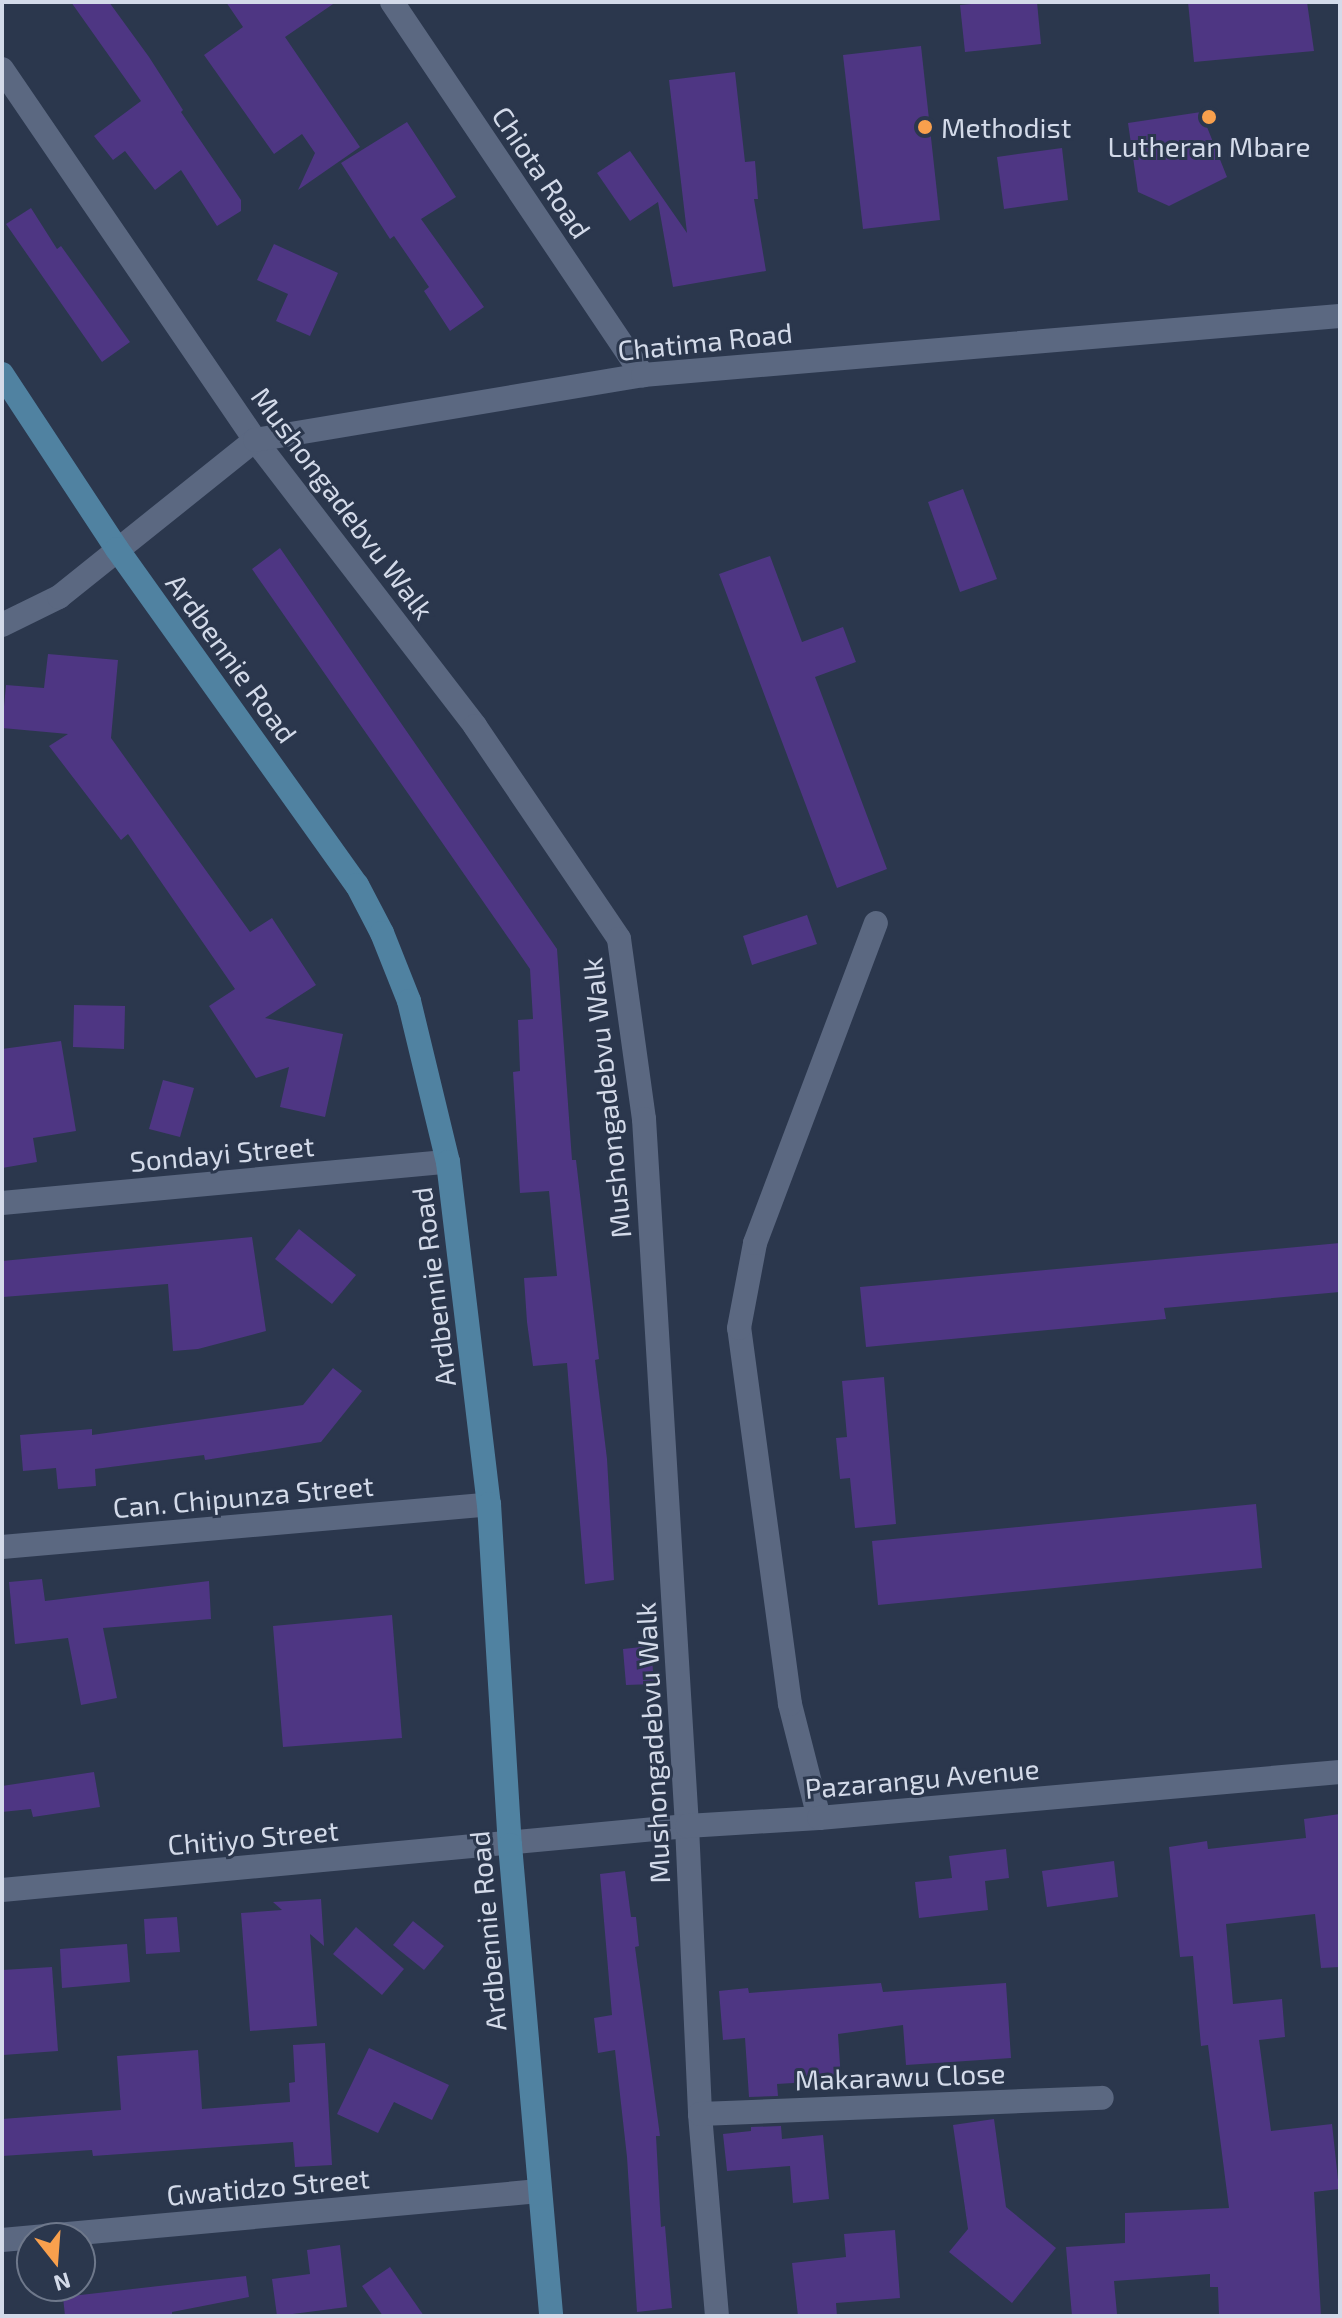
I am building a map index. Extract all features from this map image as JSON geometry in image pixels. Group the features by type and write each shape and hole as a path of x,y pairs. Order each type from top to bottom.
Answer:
{"main road":[{"name":"Ardbennie Road","path":"2,374 117,549 357,885 382,933 409,1001 448,1162 489,1504 510,1845 551,2316"}],"street":[{"name":"Chiota Road","path":"392,2 643,375"},
{"name":"Mushongadebvu Walk","path":"2,69 255,440 475,726 619,939 644,1119 687,1826 700,2114 717,2316"},
{"name":"Chatima Road","path":"2,625 17,621 59,597 255,440 643,375 1340,316"},
{"path":"819,1818 790,1704 739,1328 755,1243 876,923"},
{"name":"Sondayi Street","path":"2,1203 448,1162"},
{"name":"Can. Chipunza Street","path":"2,1547 489,1504"},
{"name":"Pazarangu Avenue","path":"510,1845 687,1826 819,1818 1340,1772"},
{"name":"Chitiyo Street","path":"2,1890 510,1845"},
{"name":"Makarawu Close","path":"700,2114 1102,2098"},
{"name":"Gwatidzo Street","path":"2,2240 539,2191"}],"building":[{"path":"71,2 109,2 149,57 183,110 181,112 241,200 241,211 217,226 181,170 155,190 125,151 113,160 94,136 141,101"},
{"path":"226,2 336,2 285,37 360,147 298,190 315,153 302,134 274,154 204,55 243,27"},
{"path":"1037,2 1041,44 965,52 960,5"},
{"path":"1188,2 1307,2 1314,51 1194,62"},
{"path":"921,46 940,220 863,229 843,55"},
{"path":"735,72 745,162 755,161 758,199 754,199 766,271 673,287 658,202 630,221 597,173 630,151 687,233 669,80"},
{"path":"1201,112 1227,177 1169,206 1138,192 1128,123"},
{"path":"407,122 456,197 421,219 484,307 450,331 424,291 429,287 394,236 390,239 341,163"},
{"path":"1062,148 1068,200 1004,209 997,157"},
{"path":"31,208 57,249 61,246 130,342 102,362 6,224"},
{"path":"274,244 338,273 310,336 276,321 288,294 257,280"},
{"path":"963,489 997,579 960,592 928,502"},
{"path":"280,548 557,949 572,1160 576,1160 599,1359 595,1360 607,1459 614,1580 585,1584 567,1363 533,1366 524,1278 557,1276 549,1191 520,1193 513,1072 520,1071 518,1020 533,1019 530,969 252,569"},
{"path":"770,556 802,642 843,627 856,662 815,677 887,869 837,888 719,574"},
{"path":"48,654 118,660 111,738 250,932 272,918 316,985 265,1018 343,1034 325,1117 280,1107 289,1067 256,1078 209,1006 235,989 128,834 121,840 49,746 68,734 2,728 6,685 44,688"},
{"path":"807,915 817,944 752,965 743,936"},
{"path":"74,1005 125,1006 124,1049 73,1047"},
{"path":"61,1041 76,1131 33,1138 37,1162 2,1168 2,1049"},
{"path":"163,1080 194,1088 180,1137 149,1129"},
{"path":"299,1229 356,1275 332,1304 275,1259"},
{"path":"252,1237 266,1331 198,1349 173,1351 168,1284 3,1297 2,1261"},
{"path":"1340,1243 1340,1292 1164,1308 1166,1319 866,1347 860,1287"},
{"path":"333,1368 362,1391 321,1442 205,1460 204,1455 95,1469 96,1486 58,1489 56,1468 23,1471 20,1435 92,1429 92,1435 303,1405"},
{"path":"884,1377 896,1524 855,1528 850,1478 840,1479 836,1438 847,1437 842,1381"},
{"path":"1256,1504 1262,1568 878,1605 872,1541"},
{"path":"42,1579 45,1601 209,1581 211,1619 103,1628 117,1698 81,1705 68,1638 15,1644 9,1582"},
{"path":"392,1615 402,1738 283,1747 273,1626"},
{"path":"651,1646 654,1684 626,1685 623,1649"},
{"path":"94,1772 100,1807 33,1817 31,1809 2,1812 2,1786"},
{"path":"1340,1814 1340,1967 1321,1968 1315,1914 1226,1924 1233,2004 1282,1999 1285,2037 1259,2040 1271,2131 1332,2124 1339,2189 1314,2192 1321,2316 1219,2316 1218,2287 1210,2287 1210,2274 1114,2281 1117,2314 1072,2316 1066,2247 1125,2243 1125,2213 1229,2208 1208,2045 1201,2046 1193,1956 1180,1957 1169,1847 1207,1841 1208,1849 1306,1838 1304,1819"},
{"path":"1006,1849 1009,1878 985,1881 988,1910 919,1918 915,1882 952,1878 949,1856"},
{"path":"1114,1861 1118,1897 1047,1907 1042,1871"},
{"path":"625,1871 631,1917 636,1917 639,1946 635,1947 660,2136 656,2136 661,2227 665,2226 672,2308 637,2312 627,2157 615,2050 598,2053 594,2018 612,2015 600,1874"},
{"path":"321,1899 324,1946 310,1934 317,2026 250,2031 241,1913 282,1910 273,1902"},
{"path":"177,1917 180,1952 146,1954 144,1919"},
{"path":"413,1921 444,1946 424,1970 393,1945"},
{"path":"356,1927 404,1969 382,1995 333,1954"},
{"path":"127,1944 130,1982 62,1988 60,1949"},
{"path":"52,1967 58,2051 3,2055 2,1970"},
{"path":"881,1983 883,1992 1006,1983 1011,2058 906,2065 903,2025 838,2034 841,2080 777,2084 778,2096 749,2097 745,2038 723,2040 719,1991 748,1988 749,1993"},
{"path":"325,2043 332,2165 295,2167 293,2142 93,2156 92,2150 2,2156 2,2119 121,2110 117,2056 198,2050 202,2109 290,2102 289,2083 295,2082 293,2045"},
{"path":"369,2048 449,2085 432,2120 394,2102 378,2133 337,2114"},
{"path":"994,2119 1006,2207 1056,2248 1012,2303 949,2252 968,2229 953,2125"},
{"path":"781,2126 782,2139 823,2135 829,2199 793,2203 790,2166 727,2171 723,2134 751,2131 751,2127"},
{"path":"895,2230 900,2298 836,2303 837,2316 798,2316 792,2263 846,2257 844,2234"},
{"path":"340,2245 347,2307 277,2316 272,2279 310,2274 307,2250"},
{"path":"390,2267 424,2316 383,2316 362,2286"},
{"path":"246,2276 249,2297 172,2312 172,2316 65,2316 64,2302 96,2302 96,2293"}],"place":[{"name":"Lutheran Mbare","path":"1209,117"},
{"name":"Methodist","path":"925,127"}]}
